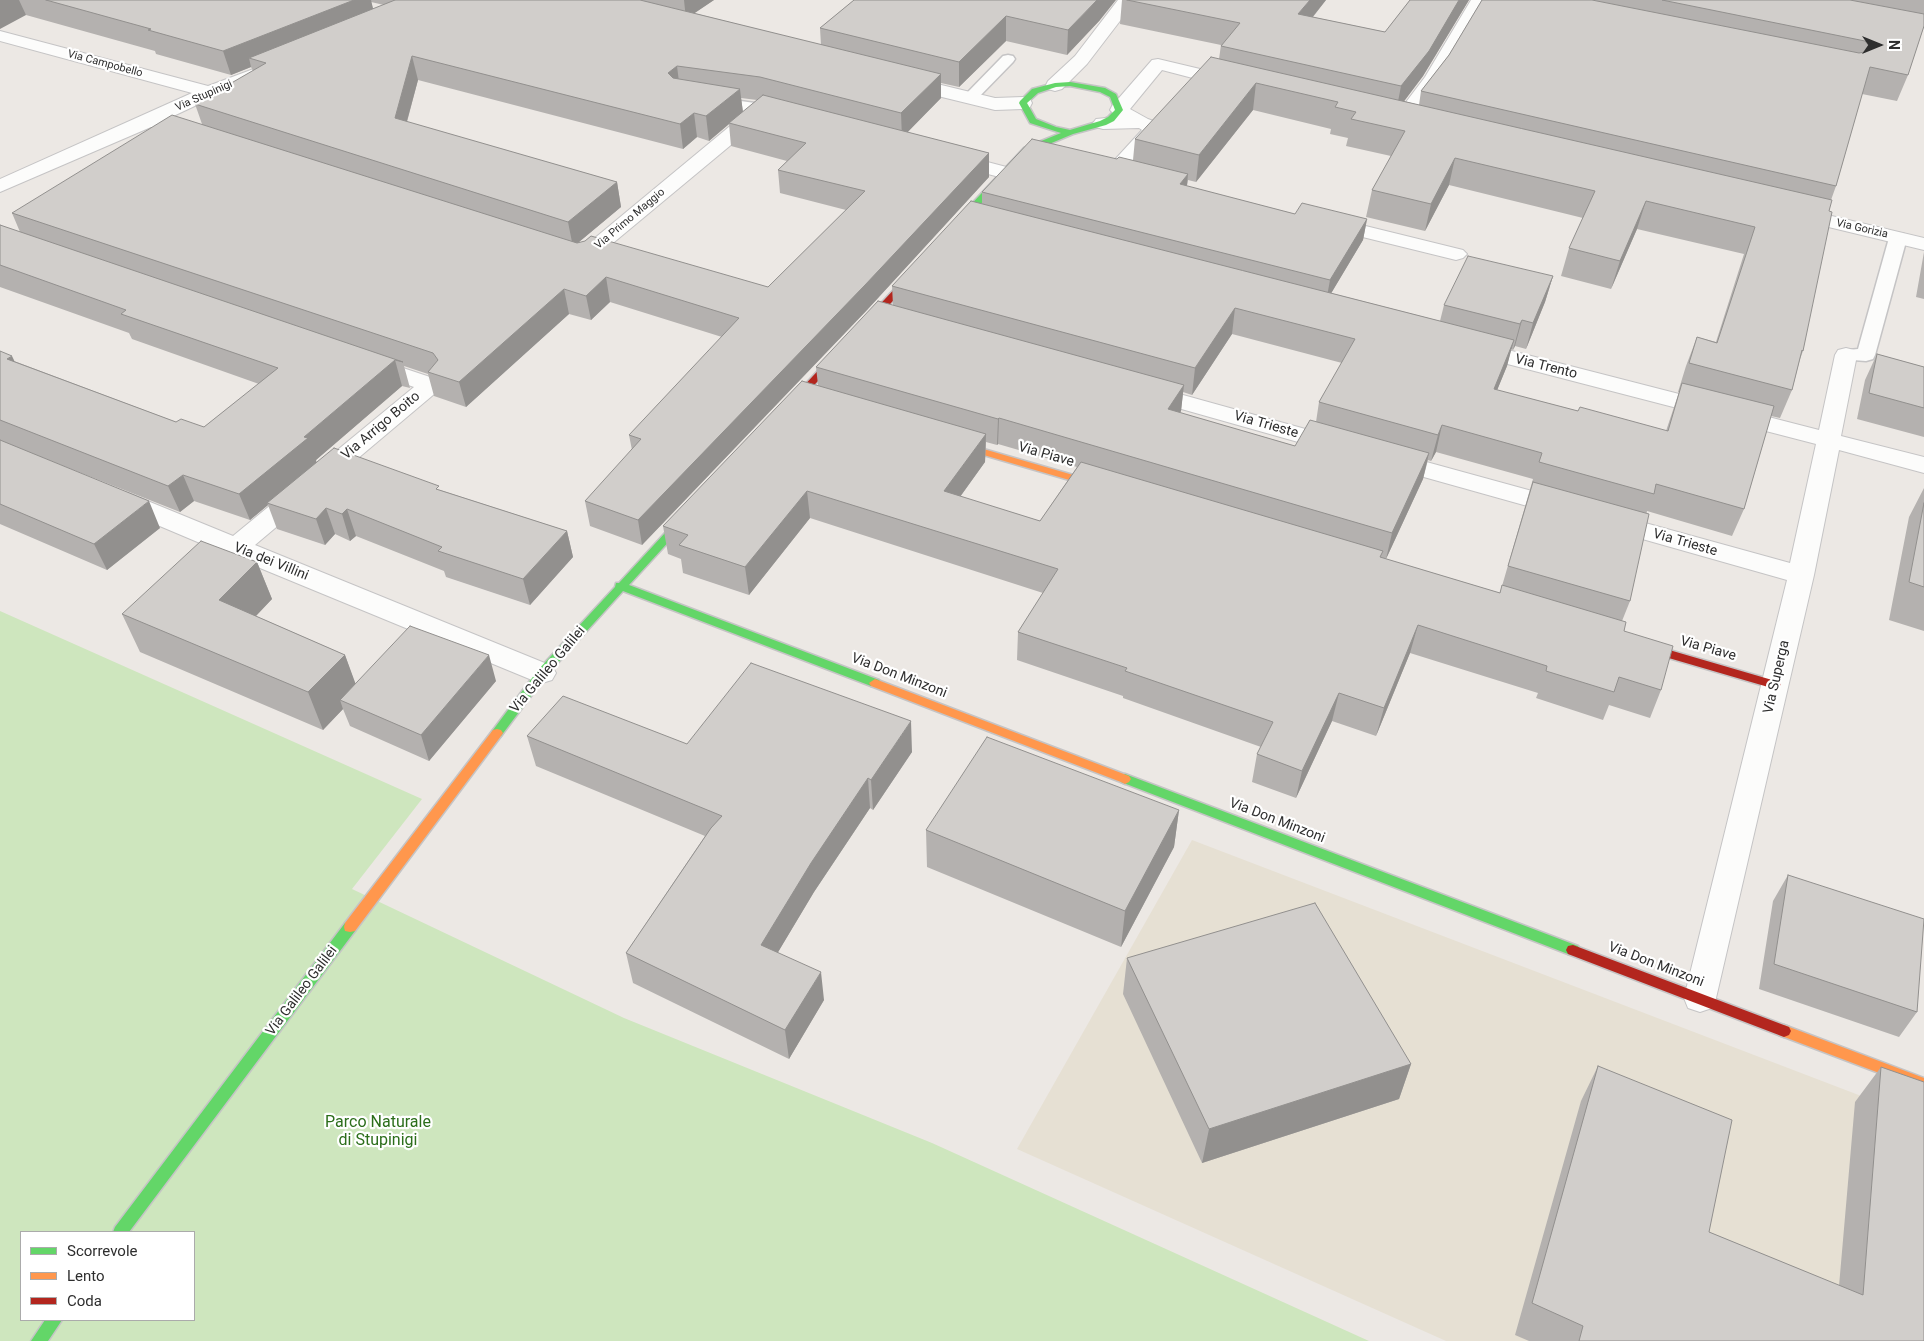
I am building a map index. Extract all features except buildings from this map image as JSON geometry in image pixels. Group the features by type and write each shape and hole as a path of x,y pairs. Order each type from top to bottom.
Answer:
{"street":[{"path":"1055,85 1081,60 1127,0"},
{"path":"1421,127 1392,120 1432,79 1480,0"},
{"name":"Via Campobello","path":"0,36 209,92"},
{"name":"Via Stupinigi","path":"0,186 209,92 282,63"},
{"path":"1103,124 1112,119 1158,64 1251,86"},
{"path":"886,77 995,104 1023,103 1035,91 1055,85 1079,84 1102,90 1113,96 1119,110 1154,128 1116,170 1155,180"},
{"path":"1023,103 1031,130 1027,150"},
{"name":"Via Primo Maggio","path":"554,250 582,259 771,111"},
{"path":"150,120 208,138"},
{"path":"945,238 973,219 1007,173 1027,150 1070,132 1103,124 1140,122"},
{"path":"1031,130 1070,132"},
{"path":"932,154 1007,173"},
{"name":"Via Gorizia","path":"1772,208 1924,244"},
{"path":"1310,218 1456,254"},
{"path":"778,418 803,398 886,318 926,259"},
{"name":"Via Trento","path":"1454,343 1924,464"},
{"name":"Via Superga","path":"1700,998 1801,575 1846,355"},
{"name":"Via Arrigo Boito","path":"236,548 431,385 356,359"},
{"name":"Via Trieste","path":"1124,385 1801,575"},
{"name":"Via Piave","path":"942,439 1114,490"},
{"name":"Via dei Villini","path":"100,491 542,672"},
{"name":"Via Galileo Galilei","path":"121,1231 542,672 698,503"},
{"name":"Via Don Minzoni","path":"620,586 1924,1084"},
{"name":"Via Piave","path":"1622,640 1775,685"},
{"path":"39,1341 53,1321"}],"lane":[{"path":"970,98 1008,59"},
{"path":"699,100 771,111"},
{"path":"1846,355 1866,355 1898,238"}],"shaded area":[{"path":"1192,840 1924,1120 1924,1341 1446,1341 1017,1149"}],"green space":[{"name":"Parco Naturale di Stupinigi","path":"0,611 422,799 352,889 624,1018 932,1143 1369,1341 0,1341"}],"traffic: fast":[{"path":"1070,84 1102,90 1113,96 1119,110 1111,119 1103,123 1070,132 1054,129 1033,121 1023,103 1035,91 1055,85 1070,84"},
{"path":"952,230 1027,150 1070,132"},
{"path":"497,733 542,673 691,511"},
{"path":"620,586 875,683"},
{"path":"1125,779 1573,950"},
{"path":"121,1231 350,927"},
{"path":"39,1341 53,1321"}],"traffic: slow":[{"path":"949,442 1107,488"},
{"path":"875,683 1125,779"},
{"path":"350,927 497,733"},
{"path":"1784,1031 1924,1084"}],"traffic: jam":[{"path":"786,410 917,270"},
{"path":"1635,644 1775,685"},
{"path":"1573,950 1784,1031"}]}
